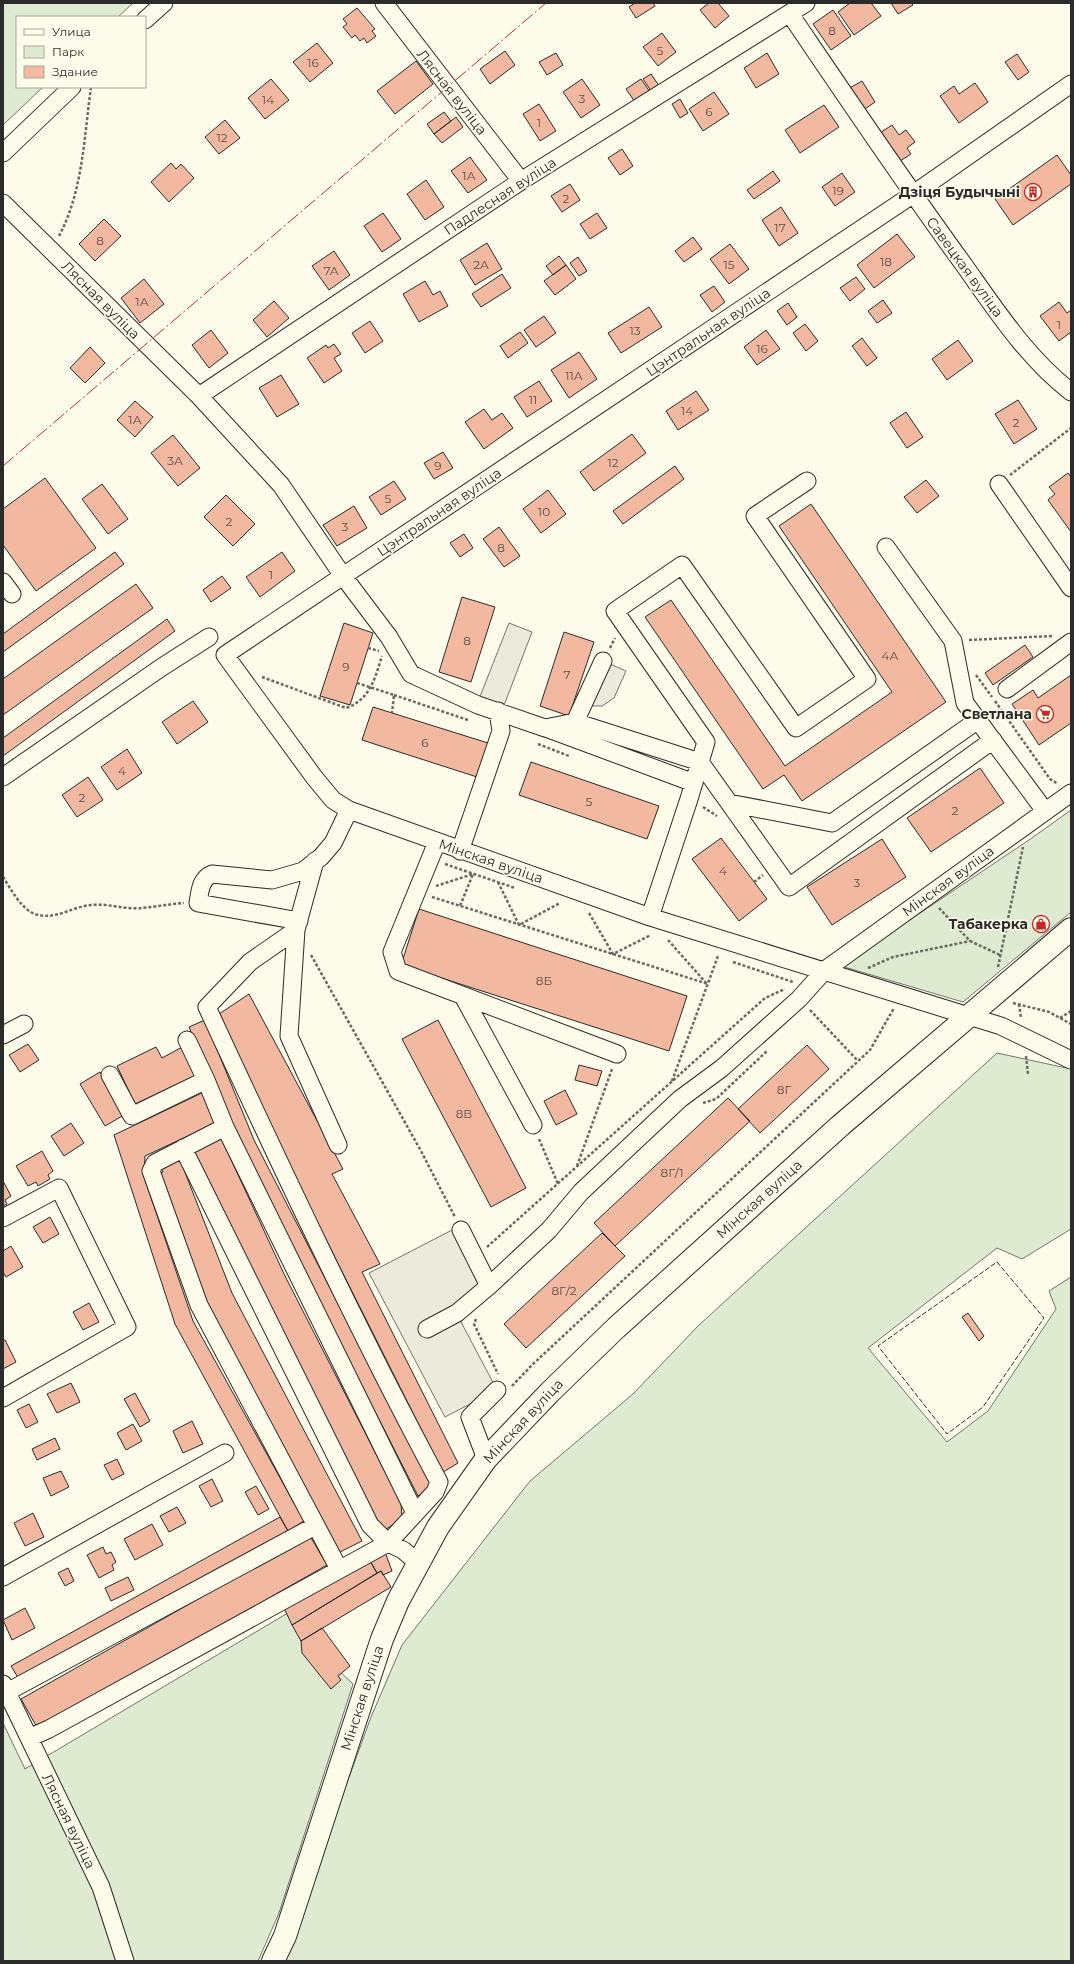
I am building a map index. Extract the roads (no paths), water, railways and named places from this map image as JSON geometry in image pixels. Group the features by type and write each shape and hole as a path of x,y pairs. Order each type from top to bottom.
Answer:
{"main road":[{"name":"Мінская вуліца","path":"273,1961 285,1936 382,1638 398,1601 438,1527 486,1459 550,1392 616,1328 835,1130 1071,929"}],"street":[{"path":"146,19 164,3"},
{"name":"Лясная вуліца","path":"384,3 521,181"},
{"name":"Падлесная вуліца","path":"199,396 521,181 806,3"},
{"name":"Савецкая вуліца","path":"790,14 912,195 1018,340 1038,362 1071,392"},
{"name":"Цэнтральная вуліца","path":"225,655 912,195 1071,84"},
{"path":"3,153 71,88"},
{"name":"Лясная вуліца","path":"3,203 199,396"},
{"path":"199,396 280,485 343,576 389,637 410,674 478,705 498,710 694,783"},
{"path":"650,917 706,742 615,611 682,565 796,728 866,679 755,516 807,481"},
{"path":"998,484 1071,588"},
{"path":"886,547 952,642 965,703 1045,811"},
{"path":"3,776 162,667 209,637"},
{"path":"1007,689 1064,639"},
{"name":"Мінская вуліца","path":"225,655 314,777 333,800 349,810 460,851 650,917 968,1016"},
{"path":"575,722 603,660"},
{"path":"460,851 501,731 498,710"},
{"path":"729,803 832,823 978,720"},
{"path":"545,728 575,722 700,762 789,887 993,740"},
{"name":"Мінская вуліца","path":"824,970 1045,811 1066,789"},
{"path":"298,926 198,903 202,884 206,877 212,874 272,880 303,871 316,861 333,843 349,810"},
{"path":"437,842 392,952 398,971 617,1054"},
{"path":"316,861 298,926 290,1036 338,1145"},
{"path":"29,1738 50,1729 388,1543 435,1492 439,1482 404,1416 258,1118 207,1007 250,962 298,926"},
{"path":"427,1330 457,1313 489,1286 549,1230 581,1192 680,1099 722,1068 798,991 824,970"},
{"path":"464,996 533,1125"},
{"path":"968,1016 1001,1026 1071,1060"},
{"path":"3,1035 24,1024"},
{"path":"187,1040 206,1080 225,1127 415,1513"},
{"path":"110,1075 132,1116 206,1080"},
{"path":"225,1127 155,1163 151,1171 199,1305 339,1569"},
{"path":"183,1148 370,1525 388,1543 403,1550 418,1563"},
{"path":"3,1218 58,1188 127,1327 3,1398"},
{"path":"461,1230 489,1286"},
{"path":"486,1459 470,1417 503,1385"},
{"path":"3,1577 225,1453"},
{"path":"5,1688 315,1526"},
{"name":"Лясная вуліца","path":"5,1688 102,1887 125,1961"}],"place":[{"name":"Дзіця Будычыні","path":"1033,192"},
{"name":"Светлана","path":"1045,714"},
{"name":"Табакерка","path":"1041,924"}]}
